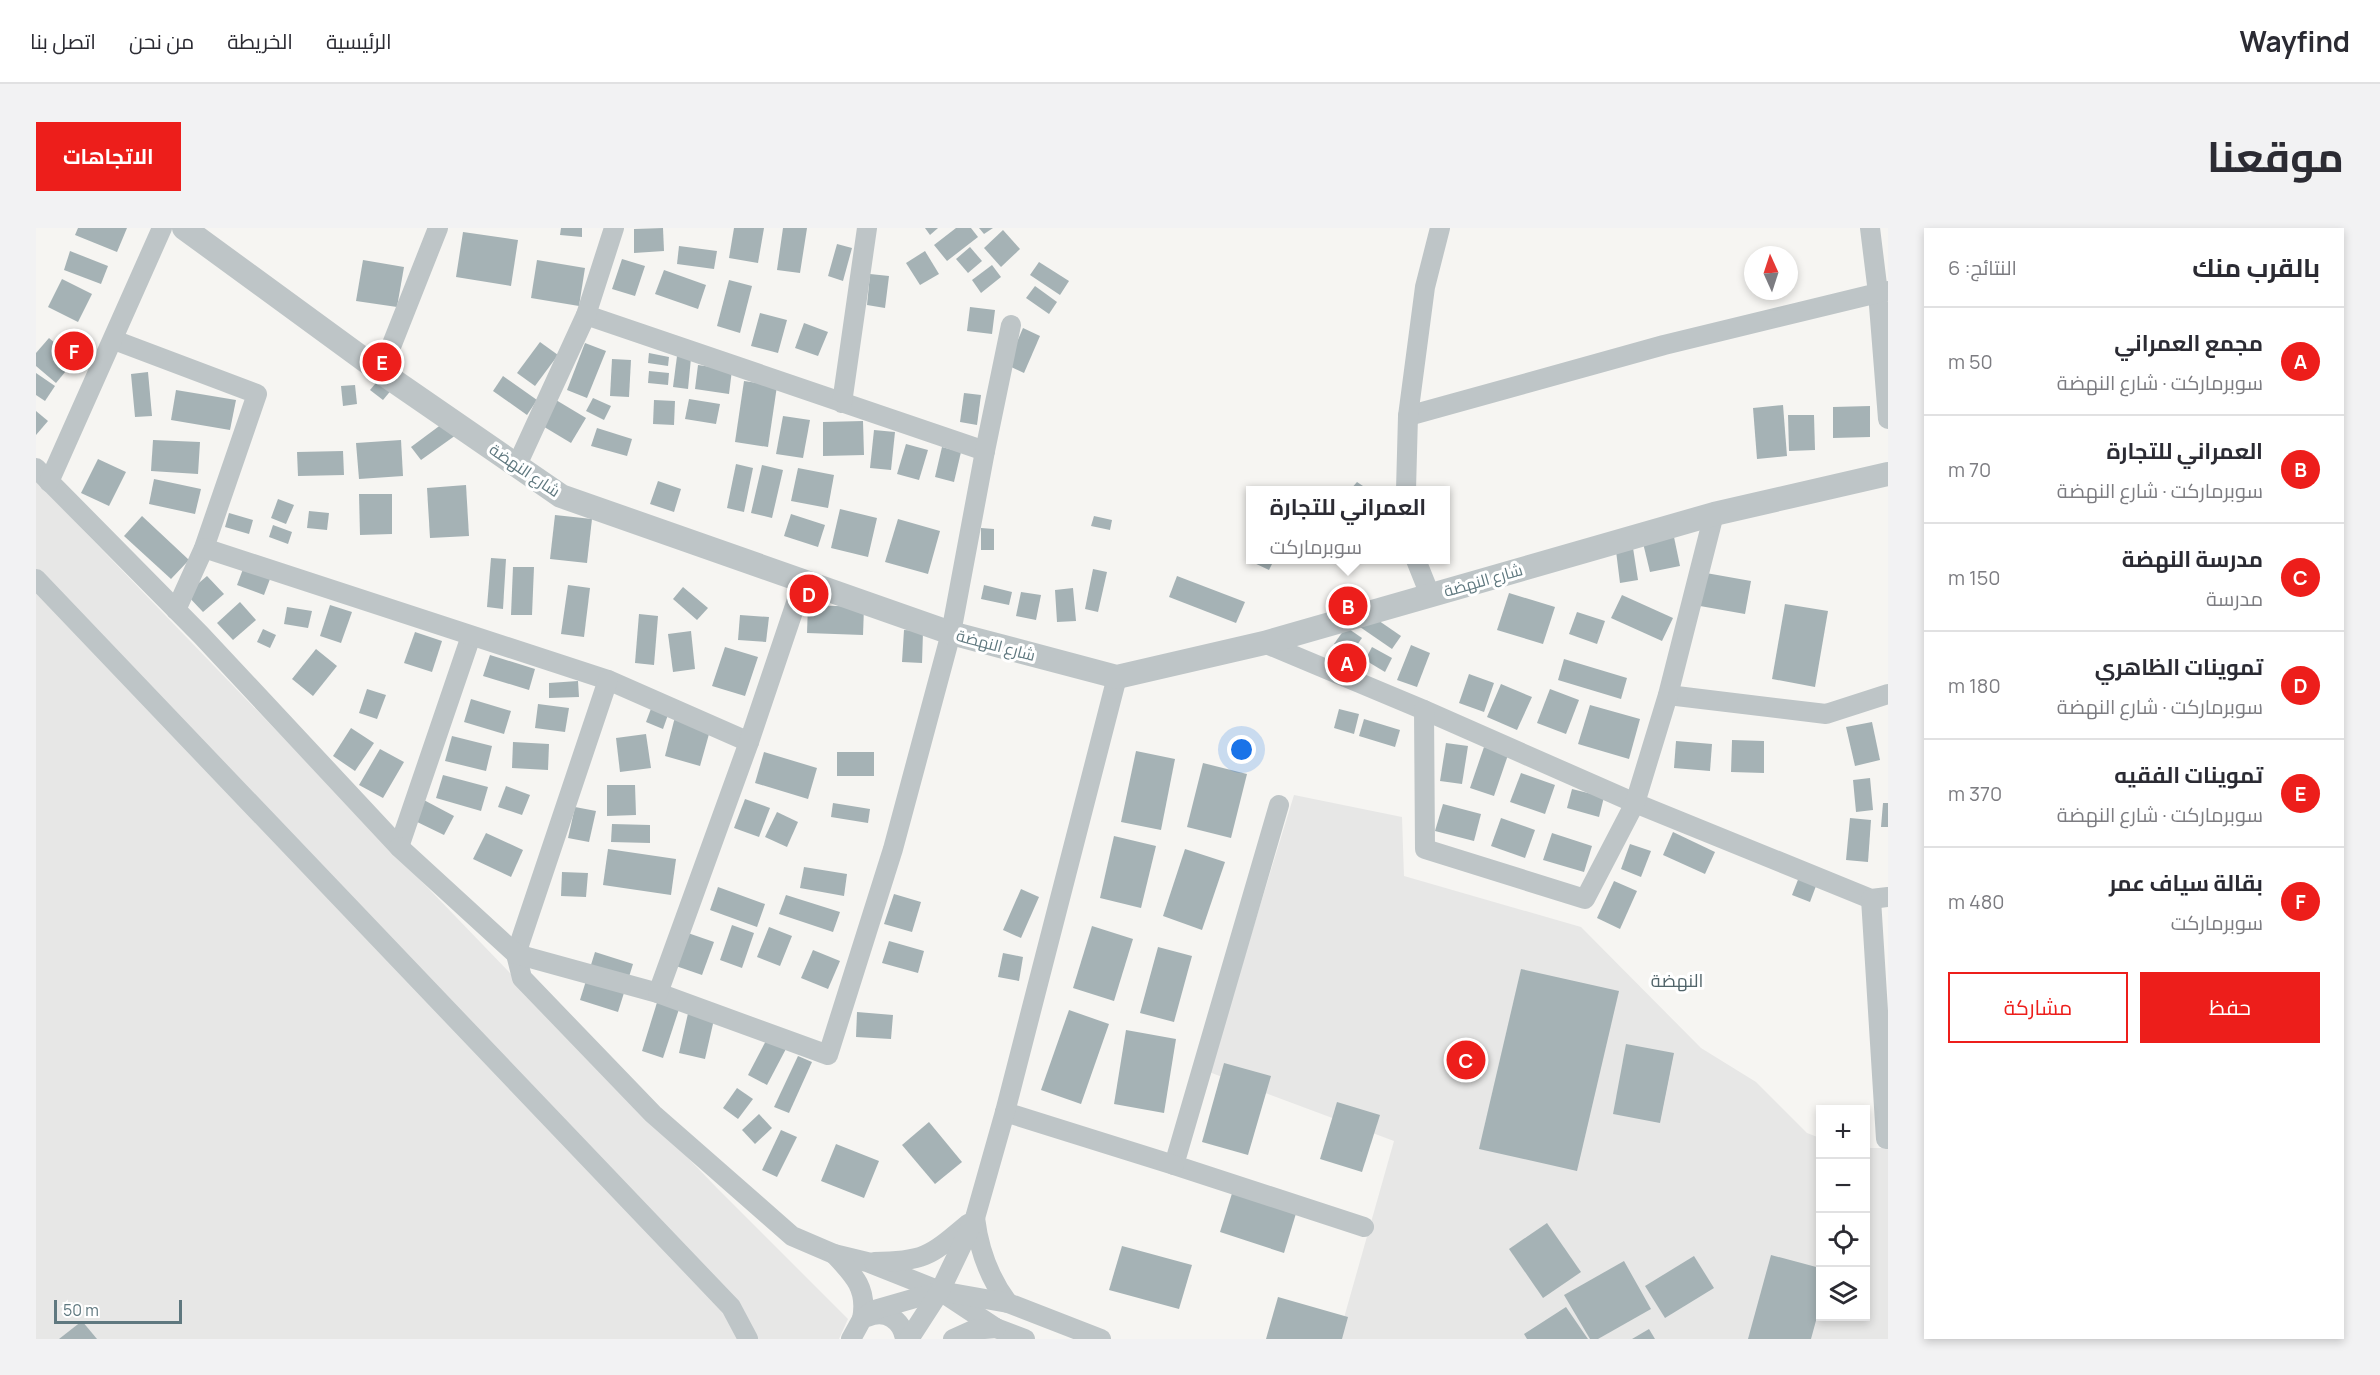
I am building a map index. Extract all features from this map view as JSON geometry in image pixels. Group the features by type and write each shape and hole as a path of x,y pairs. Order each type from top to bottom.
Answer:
{"street":[{"path":"162,228 114,340 43,475 176,610 399,847 516,954 658,993 828,1055 893,849 951,633 1011,325"},
{"name":"شارع النهضة","path":"184,228 381,372 561,496 951,633 1117,676 1264,643 1714,514 1888,474"},
{"path":"381,372 438,228"},
{"path":"517,465 586,315 614,228"},
{"path":"842,403 867,228"},
{"path":"1406,486 1408,416 1425,286 1440,228"},
{"path":"1870,228 1883,292 1888,419"},
{"path":"1408,416 1664,345 1883,292"},
{"path":"586,315 985,451"},
{"path":"114,340 257,394 204,548 176,610"},
{"path":"1424,710 1425,849 1585,899 1635,803 1668,695 1714,514"},
{"path":"204,548 608,680 749,742"},
{"path":"1418,564 1430,595"},
{"path":"36,579 731,1307 748,1339"},
{"path":"658,993 749,742 802,582"},
{"path":"399,847 471,636"},
{"path":"1264,643 1424,710 1635,803 1879,898 1888,1139"},
{"path":"907,1339 940,1291 975,1218 1005,1112 1117,676"},
{"path":"608,680 516,954 522,978 653,1114 792,1236 834,1254 867,1262 940,1291 991,1324 1025,1339"},
{"path":"1668,695 1826,714 1888,694"},
{"path":"1174,1165 1279,805"},
{"path":"1005,1112 1365,1227"},
{"path":"867,1262 908,1261 931,1254 975,1218"},
{"path":"975,1218 986,1264 1004,1302"},
{"path":"834,1254 858,1282 864,1300 862,1320"},
{"path":"851,1339 868,1313 883,1306 940,1291 1004,1302 1101,1339"},
{"path":"991,1324 986,1310 989,1305 1004,1302"},
{"path":"862,1320 877,1314 893,1318 907,1339"},
{"path":"953,1339 991,1324"}],"shaded area":[{"path":"36,481 717,1188 848,1319 839,1339 36,1339"},
{"path":"1294,795 1402,817 1404,876 1581,927 1701,1048 1756,1082 1807,1133 1816,1136 1816,1321 1870,1321 1870,1148 1888,1148 1888,1339 1338,1339 1394,1141 1209,1072"}],"building":[{"path":"78,228 127,228 117,252 75,235"},
{"path":"561,228 582,228 582,237 560,235"},
{"path":"663,228 664,251 634,253 634,229"},
{"path":"734,228 764,228 758,263 729,258"},
{"path":"783,228 807,228 800,273 777,270"},
{"path":"925,228 938,228 930,235"},
{"path":"956,228 971,228 978,237 947,261 934,245"},
{"path":"979,228 993,228 984,234"},
{"path":"1003,230 1020,249 1001,267 984,248"},
{"path":"463,232 518,240 511,286 456,277"},
{"path":"837,244 852,248 843,281 828,276"},
{"path":"679,246 717,251 714,269 677,264"},
{"path":"970,247 982,261 968,273 956,259"},
{"path":"70,251 108,266 101,284 64,270"},
{"path":"925,251 939,274 920,285 906,263"},
{"path":"622,259 645,266 635,296 612,289"},
{"path":"363,260 404,267 397,307 356,301"},
{"path":"537,260 585,268 579,306 531,298"},
{"path":"1039,262 1069,281 1060,295 1030,275"},
{"path":"992,265 1001,277 981,293 972,280"},
{"path":"664,270 706,285 698,309 655,294"},
{"path":"870,274 889,276 885,308 867,305"},
{"path":"62,279 92,294 78,322 48,307"},
{"path":"729,280 752,286 740,333 717,326"},
{"path":"1035,286 1057,302 1049,314 1026,298"},
{"path":"970,307 995,310 992,334 967,331"},
{"path":"760,313 787,320 778,353 751,346"},
{"path":"804,323 828,332 818,356 795,348"},
{"path":"1023,328 1040,336 1024,373 1007,365"},
{"path":"49,338 75,360 56,383 36,366 36,353"},
{"path":"540,342 558,355 535,386 517,373"},
{"path":"585,343 606,351 587,398 567,390"},
{"path":"649,353 669,357 668,366 648,363"},
{"path":"677,356 691,358 688,389 673,387"},
{"path":"612,359 631,360 629,397 610,396"},
{"path":"698,365 732,370 729,394 695,389"},
{"path":"649,371 669,373 668,385 648,383"},
{"path":"148,372 152,416 135,417 131,374"},
{"path":"36,373 55,386 45,401 36,395"},
{"path":"503,376 537,400 527,415 493,391"},
{"path":"380,378 393,388 383,400 370,390"},
{"path":"744,381 777,386 768,447 735,442"},
{"path":"355,385 357,404 343,406 341,386"},
{"path":"176,390 236,400 230,430 171,420"},
{"path":"964,393 981,395 977,425 960,422"},
{"path":"593,398 611,406 604,420 586,411"},
{"path":"689,399 720,404 716,424 685,419"},
{"path":"556,400 586,418 571,443 541,425"},
{"path":"654,400 675,401 674,425 653,424"},
{"path":"1783,405 1787,456 1757,459 1753,408"},
{"path":"1870,406 1870,437 1833,438 1833,407"},
{"path":"36,411 48,421 36,435"},
{"path":"1788,415 1814,415 1815,450 1789,451"},
{"path":"783,416 810,420 803,458 776,454"},
{"path":"446,421 456,435 421,460 411,447"},
{"path":"863,421 864,455 823,456 823,422"},
{"path":"597,428 632,439 627,456 591,446"},
{"path":"874,430 895,432 891,470 870,468"},
{"path":"153,440 200,442 198,474 151,471"},
{"path":"401,440 403,476 359,479 356,443"},
{"path":"906,444 928,450 919,480 897,474"},
{"path":"942,447 961,452 954,482 935,477"},
{"path":"343,451 344,475 298,476 297,452"},
{"path":"98,459 126,472 109,506 81,493"},
{"path":"736,464 753,468 744,512 727,508"},
{"path":"762,465 783,470 772,518 751,513"},
{"path":"798,468 834,475 828,508 791,501"},
{"path":"154,479 201,489 195,514 149,504"},
{"path":"658,481 681,489 674,512 650,504"},
{"path":"466,485 469,536 430,538 427,488"},
{"path":"359,494 392,494 392,534 360,535"},
{"path":"278,499 294,505 286,524 271,518"},
{"path":"840,509 877,518 868,557 831,548"},
{"path":"309,511 329,513 327,530 307,528"},
{"path":"229,513 253,520 249,534 225,527"},
{"path":"791,514 825,525 818,547 784,536"},
{"path":"555,515 592,519 587,563 550,559"},
{"path":"142,516 189,560 171,579 124,536"},
{"path":"1094,516 1112,520 1110,530 1091,526"},
{"path":"898,519 940,531 928,574 885,562"},
{"path":"273,525 292,532 288,544 269,537"},
{"path":"981,528 994,529 994,550 981,550"},
{"path":"1674,537 1680,566 1650,572 1643,543"},
{"path":"1633,548 1638,580 1620,583 1616,551"},
{"path":"491,558 506,559 503,609 487,607"},
{"path":"1256,564 1272,564 1269,570"},
{"path":"513,567 534,567 532,615 511,615"},
{"path":"243,569 270,579 264,595 237,585"},
{"path":"1093,569 1107,572 1098,612 1085,609"},
{"path":"1706,573 1751,581 1745,614 1700,606"},
{"path":"207,576 224,594 203,612 186,594"},
{"path":"1177,576 1245,602 1236,623 1169,597"},
{"path":"568,585 590,588 584,637 561,634"},
{"path":"984,585 1012,592 1009,605 981,599"},
{"path":"683,587 708,608 697,620 673,599"},
{"path":"1073,588 1076,621 1057,622 1055,590"},
{"path":"1021,592 1041,595 1036,620 1016,616"},
{"path":"1509,593 1555,607 1543,644 1497,630"},
{"path":"1622,595 1673,618 1662,641 1611,618"},
{"path":"240,602 256,620 233,640 217,623"},
{"path":"1785,604 1828,611 1815,687 1772,679"},
{"path":"330,605 352,612 341,643 320,636"},
{"path":"808,605 864,607 863,635 807,633"},
{"path":"287,607 312,611 308,628 284,624"},
{"path":"1577,612 1605,621 1597,644 1569,634"},
{"path":"639,614 658,616 654,665 635,663"},
{"path":"1369,614 1401,636 1392,649 1360,627"},
{"path":"740,615 769,617 766,642 738,640"},
{"path":"1346,627 1362,638 1350,655 1334,644"},
{"path":"263,629 276,635 270,648 257,642"},
{"path":"904,630 923,631 922,663 902,662"},
{"path":"691,631 695,669 673,672 668,634"},
{"path":"415,632 442,641 432,672 404,663"},
{"path":"1411,645 1430,653 1417,687 1397,680"},
{"path":"725,647 758,657 745,696 712,686"},
{"path":"1372,647 1392,658 1385,672 1365,660"},
{"path":"316,649 337,666 313,696 292,679"},
{"path":"490,655 535,669 529,690 483,676"},
{"path":"1564,659 1627,678 1621,699 1558,680"},
{"path":"1469,674 1494,683 1484,712 1459,703"},
{"path":"578,681 579,697 549,698 549,683"},
{"path":"1501,684 1532,697 1517,730 1487,717"},
{"path":"367,689 386,695 377,719 359,713"},
{"path":"1550,689 1579,700 1566,734 1537,723"},
{"path":"471,699 511,711 504,734 464,722"},
{"path":"538,704 569,708 565,732 535,728"},
{"path":"1590,705 1640,719 1629,759 1578,744"},
{"path":"652,706 669,712 663,729 646,722"},
{"path":"1339,709 1359,714 1354,734 1334,728"},
{"path":"675,717 711,727 700,766 665,756"},
{"path":"1364,719 1400,730 1395,747 1359,736"},
{"path":"1872,722 1880,760 1855,766 1846,727"},
{"path":"351,728 374,743 355,771 333,756"},
{"path":"646,734 651,768 620,772 616,738"},
{"path":"452,736 492,746 486,771 445,761"},
{"path":"1732,740 1764,741 1764,773 1731,772"},
{"path":"1676,741 1712,744 1710,771 1674,768"},
{"path":"513,742 549,744 548,770 512,768"},
{"path":"1446,743 1468,746 1462,784 1440,781"},
{"path":"1484,747 1508,755 1494,796 1470,788"},
{"path":"380,749 404,762 383,798 359,785"},
{"path":"1136,751 1175,759 1161,830 1121,822"},
{"path":"764,752 817,768 808,799 755,783"},
{"path":"837,752 874,752 874,776 837,776"},
{"path":"1203,763 1247,774 1231,838 1187,827"},
{"path":"1521,773 1555,785 1545,814 1510,802"},
{"path":"443,775 488,787 481,811 436,798"},
{"path":"1870,778 1873,810 1856,812 1853,780"},
{"path":"607,785 635,785 636,815 607,816"},
{"path":"506,786 530,795 522,815 498,807"},
{"path":"1572,789 1604,797 1599,817 1567,808"},
{"path":"422,799 454,816 444,835 411,819"},
{"path":"745,799 770,808 759,837 734,828"},
{"path":"833,803 870,809 868,823 831,817"},
{"path":"1883,803 1888,803 1888,827 1881,827"},
{"path":"1443,804 1481,814 1474,841 1435,831"},
{"path":"575,807 596,811 589,842 568,838"},
{"path":"777,812 798,822 787,847 765,837"},
{"path":"1501,818 1535,830 1525,858 1491,846"},
{"path":"1850,818 1871,820 1868,862 1846,860"},
{"path":"612,824 650,825 650,843 611,842"},
{"path":"1673,832 1715,852 1705,874 1663,855"},
{"path":"486,833 523,850 511,877 473,859"},
{"path":"1552,833 1592,846 1584,872 1543,860"},
{"path":"1114,836 1156,846 1141,908 1100,898"},
{"path":"1630,844 1651,851 1641,877 1621,869"},
{"path":"608,849 676,859 671,895 603,885"},
{"path":"1185,849 1225,862 1202,930 1163,916"},
{"path":"804,867 847,874 844,896 800,888"},
{"path":"562,872 588,873 586,897 561,896"},
{"path":"1801,872 1819,878 1810,902 1792,895"},
{"path":"1614,881 1637,891 1620,929 1597,918"},
{"path":"718,887 765,904 757,927 710,910"},
{"path":"1021,889 1039,897 1021,938 1003,930"},
{"path":"894,894 921,902 912,932 884,924"},
{"path":"786,895 840,912 833,932 779,914"},
{"path":"732,925 754,933 742,968 720,960"},
{"path":"1092,926 1133,939 1114,1001 1073,988"},
{"path":"769,927 792,936 780,966 757,957"},
{"path":"685,932 714,942 702,975 673,965"},
{"path":"889,941 924,951 918,973 882,963"},
{"path":"1158,947 1192,956 1174,1022 1140,1013"},
{"path":"813,950 840,961 828,989 801,978"},
{"path":"595,952 633,964 618,1012 580,1000"},
{"path":"1003,953 1023,957 1019,981 998,977"},
{"path":"1521,969 1619,991 1577,1171 1479,1149"},
{"path":"659,996 681,1003 663,1058 642,1051"},
{"path":"689,1009 715,1015 705,1059 679,1053"},
{"path":"1069,1010 1109,1024 1081,1104 1041,1090"},
{"path":"857,1012 893,1015 891,1039 856,1037"},
{"path":"1126,1030 1176,1039 1164,1113 1114,1104"},
{"path":"769,1035 788,1045 767,1085 748,1075"},
{"path":"1626,1044 1674,1053 1660,1123 1613,1114"},
{"path":"798,1056 812,1062 789,1113 774,1107"},
{"path":"1224,1063 1271,1076 1248,1155 1202,1142"},
{"path":"737,1088 753,1099 738,1119 723,1108"},
{"path":"1337,1102 1380,1115 1362,1172 1320,1159"},
{"path":"759,1114 772,1128 755,1144 742,1130"},
{"path":"929,1122 962,1162 935,1184 902,1145"},
{"path":"781,1130 797,1137 777,1177 762,1170"},
{"path":"836,1144 879,1161 864,1198 821,1181"},
{"path":"1234,1187 1298,1207 1284,1253 1220,1232"},
{"path":"1547,1223 1581,1272 1543,1298 1509,1249"},
{"path":"1122,1246 1192,1265 1179,1309 1109,1290"},
{"path":"1771,1255 1816,1267 1816,1321 1811,1339 1748,1339"},
{"path":"1694,1256 1714,1288 1665,1318 1645,1286"},
{"path":"1624,1261 1651,1309 1598,1339 1590,1339 1564,1295"},
{"path":"1278,1297 1348,1317 1342,1339 1266,1339"},
{"path":"1566,1307 1588,1339 1527,1339 1524,1334"},
{"path":"82,1321 97,1339 59,1339"},
{"path":"1649,1329 1655,1339 1632,1339"}],"place":[{"name":"بقالة سياف عمر","path":"74,351"},
{"name":"تموينات الفقيه","path":"382,362"},
{"name":"تموينات الظاهري","path":"809,594"},
{"name":"العمراني للتجارة","path":"1348,606"},
{"name":"مجمع العمراني","path":"1347,663"},
{"name":"مدرسة النهضة","path":"1466,1060"}],"district":[{"name":"النهضة","path":"1677,980"}]}
